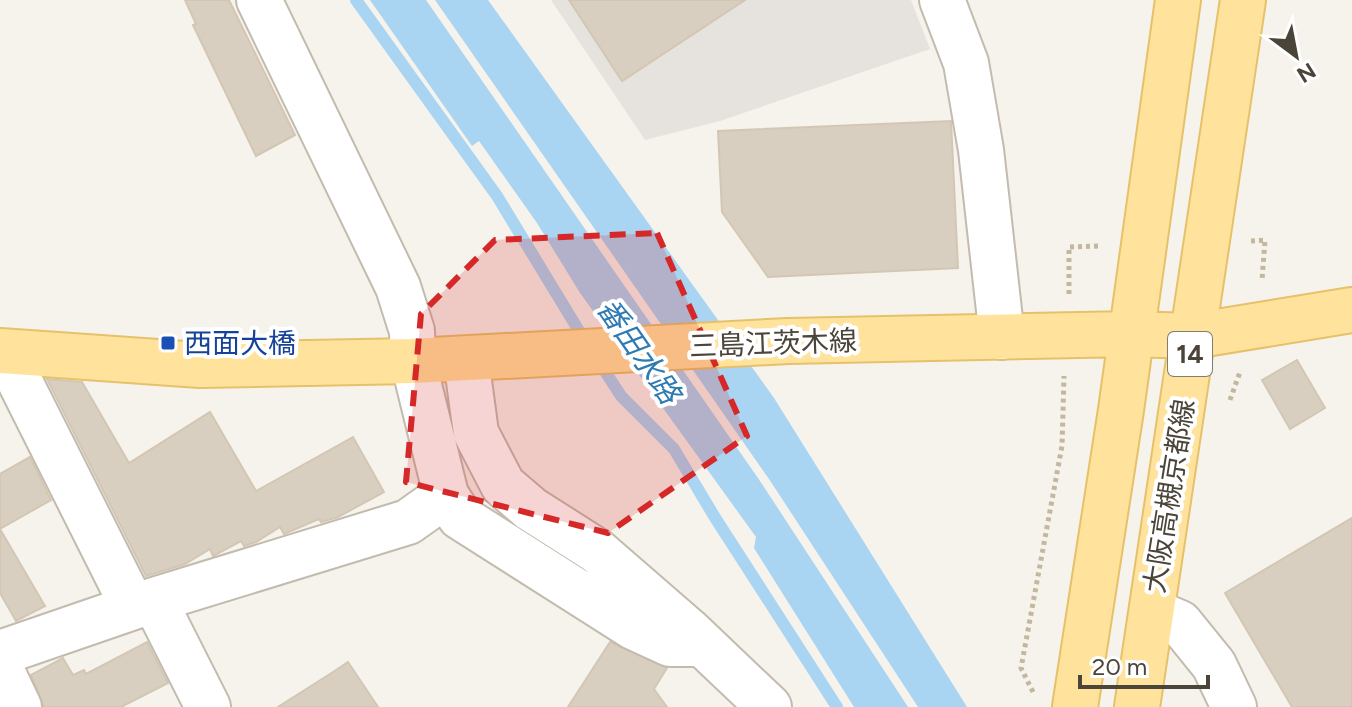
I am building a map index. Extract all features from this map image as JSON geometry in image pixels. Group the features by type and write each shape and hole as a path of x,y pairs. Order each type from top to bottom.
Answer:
{"main road":[{"name":"14","path":"1057,705 1121,410 1178,0"},
{"name":"大阪高槻京都線","path":"1137,707 1243,0"},
{"name":"三島江茨木線","path":"2,352 200,365 413,361 788,341 1130,334 1193,336 1352,310"}],"street":[{"path":"259,0 398,287 412,331 413,361 446,495 460,517 633,627 670,644 703,644"},
{"path":"942,0 966,63 981,150 1002,337"},
{"path":"2,352 144,603 208,707"},
{"path":"466,359 476,433 503,485 531,509 597,551 769,707"},
{"path":"0,653 144,603 408,522 446,495"},
{"path":"1152,611 1180,623 1214,665 1234,707"},
{"path":"0,667 19,707"}],"path":[{"path":"1262,287 1265,240"},
{"path":"1069,294 1069,247 1109,246"},
{"path":"1226,413 1243,364"},
{"path":"1057,705 1021,668 1062,446 1064,368"}],"highlighted area":[{"path":"657,233 747,436 608,533 406,482 421,314 495,240"}],"shaded area":[{"path":"551,0 911,0 930,49 720,121 645,140"}],"water":[{"name":"番田水路","path":"370,0 426,0 760,481 908,707 854,707 754,548 756,537 580,293 537,223 479,141 472,146"},
{"path":"435,0 488,0 774,398 967,707 918,707 771,482"}],"building":[{"path":"185,0 229,0 295,135 256,156 193,25 196,24"},
{"path":"569,0 745,0 622,81"},
{"path":"951,121 958,268 768,277 722,212 718,131"},
{"path":"1297,360 1325,408 1290,429 1262,380"},
{"path":"47,379 82,382 129,463 210,412 256,491 353,437 384,492 338,517 321,522 319,519 284,534 280,527 256,542 244,546 241,541 213,556 210,549 185,564 146,576"},
{"path":"30,457 51,500 0,529 0,474"},
{"path":"1352,518 1352,707 1292,707 1225,593"},
{"path":"0,529 45,606 16,621 0,593"},
{"path":"147,642 168,683 121,707 44,707 31,675 63,658 73,675 84,670 86,674"},
{"path":"610,642 667,668 654,689 667,707 568,707"},
{"path":"348,662 378,707 278,707 333,672"}],"waterway":[{"path":"356,0 497,196 587,344"},
{"path":"597,359 621,396 674,449 837,707"}],"place":[{"name":"西面大橋","path":"168,343"}]}
